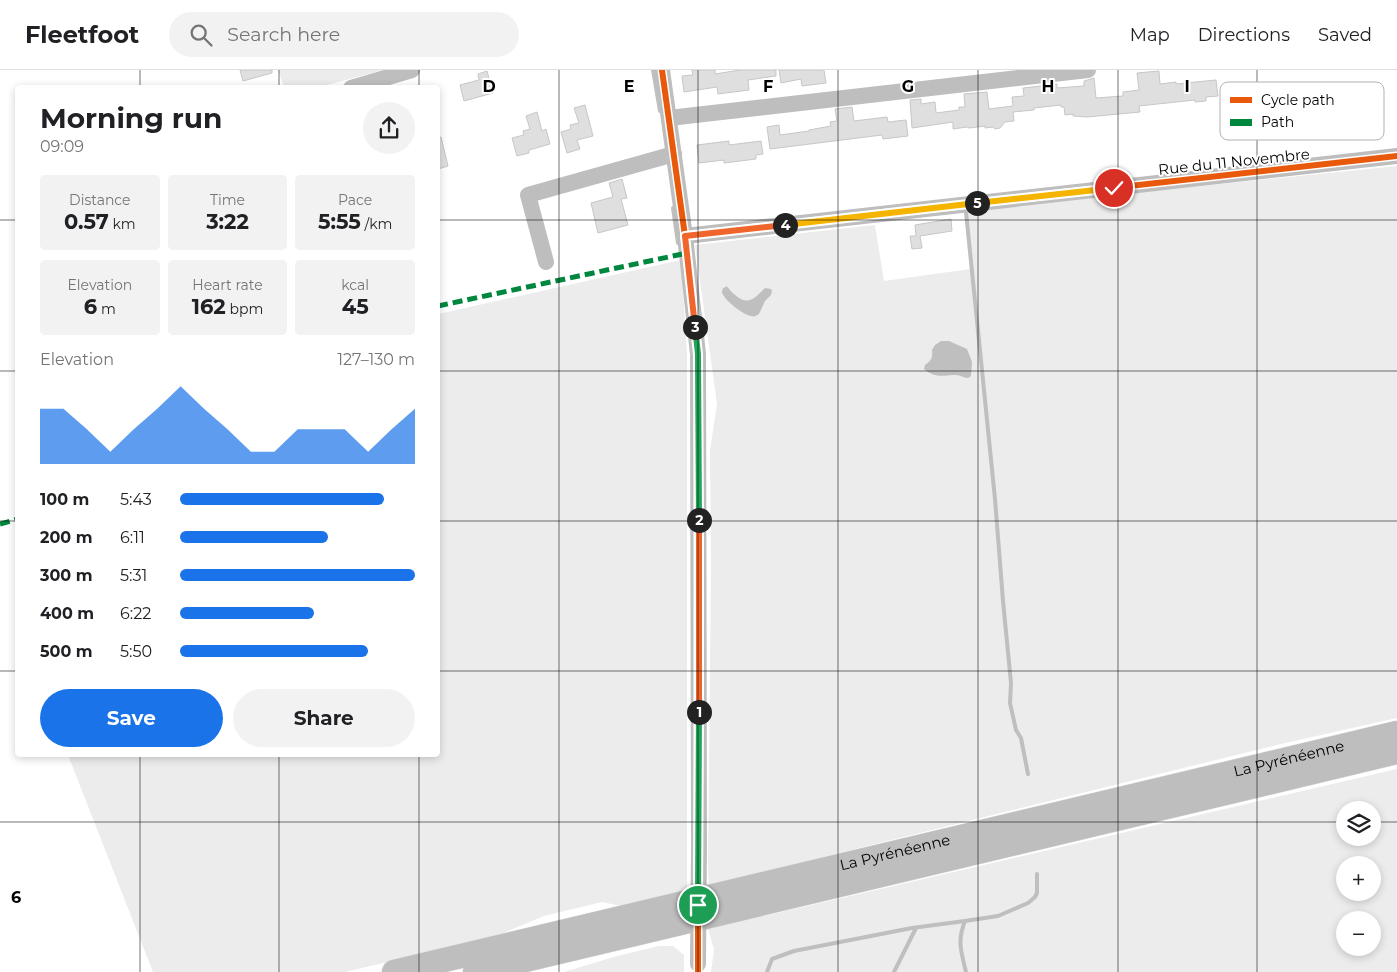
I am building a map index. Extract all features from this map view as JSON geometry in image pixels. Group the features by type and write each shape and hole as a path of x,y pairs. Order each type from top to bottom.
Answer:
{"highway":[{"name":"La Pyrénéenne","path":"394,972 1397,733"},
{"name":"La Pyrénéenne","path":"476,972 1397,752"}],"street":[{"path":"361,85 412,70"},
{"path":"662,70 685,236 698,354 698,968"},
{"path":"669,118 1088,70"},
{"path":"546,262 528,195 674,154"},
{"name":"Rue du 11 Novembre","path":"685,236 1397,156"}],"shaded area":[{"path":"278,70 383,70 327,85 283,85"},
{"path":"1397,166 1397,718 1281,744 709,885 710,450 717,404 695,245 875,225 884,281 970,269 964,210"},
{"path":"681,260 687,353 687,890 629,906 602,902 544,916 494,937 345,972 153,972 69,757 440,757 440,314"},
{"path":"726,286 743,300 751,300 765,288 772,291 759,314 753,316 740,311 725,298 722,292"},
{"path":"941,341 949,341 967,349 972,362 971,376 965,378 958,375 936,375 924,369 931,359 932,350 935,345"},
{"path":"1397,769 1397,972 711,972 714,949 708,929"},
{"path":"659,946 673,946 684,955 684,972 564,972 617,956"}],"building":[{"path":"240,70 272,70 272,73 243,81"},
{"path":"692,70 715,70 715,74 740,70 776,70 776,76 748,80 749,90 718,94 717,87 684,92 682,76 693,75"},
{"path":"779,70 824,70 826,83 802,86 801,79 781,83"},
{"path":"487,71 493,93 464,101 460,85 479,80 478,74"},
{"path":"1159,71 1160,84 1216,80 1218,96 1206,97 1206,101 1195,102 1195,100 1139,106 1140,112 1087,117 1073,116 1073,114 1065,115 1064,107 1061,107 1061,105 1034,108 1034,110 1013,112 1014,121 1005,122 1000,128 995,129 993,127 985,128 985,126 953,129 953,122 912,128 910,100 921,99 921,104 935,102 936,113 959,110 959,107 965,107 964,94 987,92 989,109 1013,106 1012,97 1024,96 1023,88 1057,84 1057,88 1084,86 1084,81 1094,78 1096,98 1123,96 1123,92 1139,90 1137,73"},
{"path":"585,105 593,136 577,140 580,149 567,153 561,132 571,129 570,125 579,123 574,108"},
{"path":"852,107 854,121 887,117 888,122 906,120 908,136 883,139 882,135 770,149 767,127 779,125 780,135 831,126 830,122 837,121 835,109"},
{"path":"537,112 542,131 546,129 550,144 529,150 529,153 517,156 512,138 524,135 523,131 530,129 526,116"},
{"path":"440,137 448,166 440,168"},
{"path":"729,141 729,145 761,141 763,154 756,155 756,159 724,163 724,160 699,163 697,145"},
{"path":"622,179 627,198 621,199 628,225 598,233 591,203 613,197 609,183"},
{"path":"951,219 952,231 920,236 922,248 912,249 910,236 916,236 915,225"}],"waterway":[{"path":"653,70 660,111"},
{"path":"673,208 678,243"},
{"path":"966,212 995,499 1011,683 1010,703 1016,730 1021,738 1028,774"},
{"path":"966,972 960,940 965,921 998,916 1028,903 1037,893 1037,874"},
{"path":"767,972 772,959 794,951 912,928 965,921"},
{"path":"894,972 916,928"}],"marked path":[{"path":"440,306 687,253"},
{"path":"0,524 15,520"}],"cycle path":[{"path":"662,70 685,236 698,354 698,972"},
{"path":"685,236 1397,156"}],"route":[{"path":"698,905 698,354 685,236 1114,188"}]}
